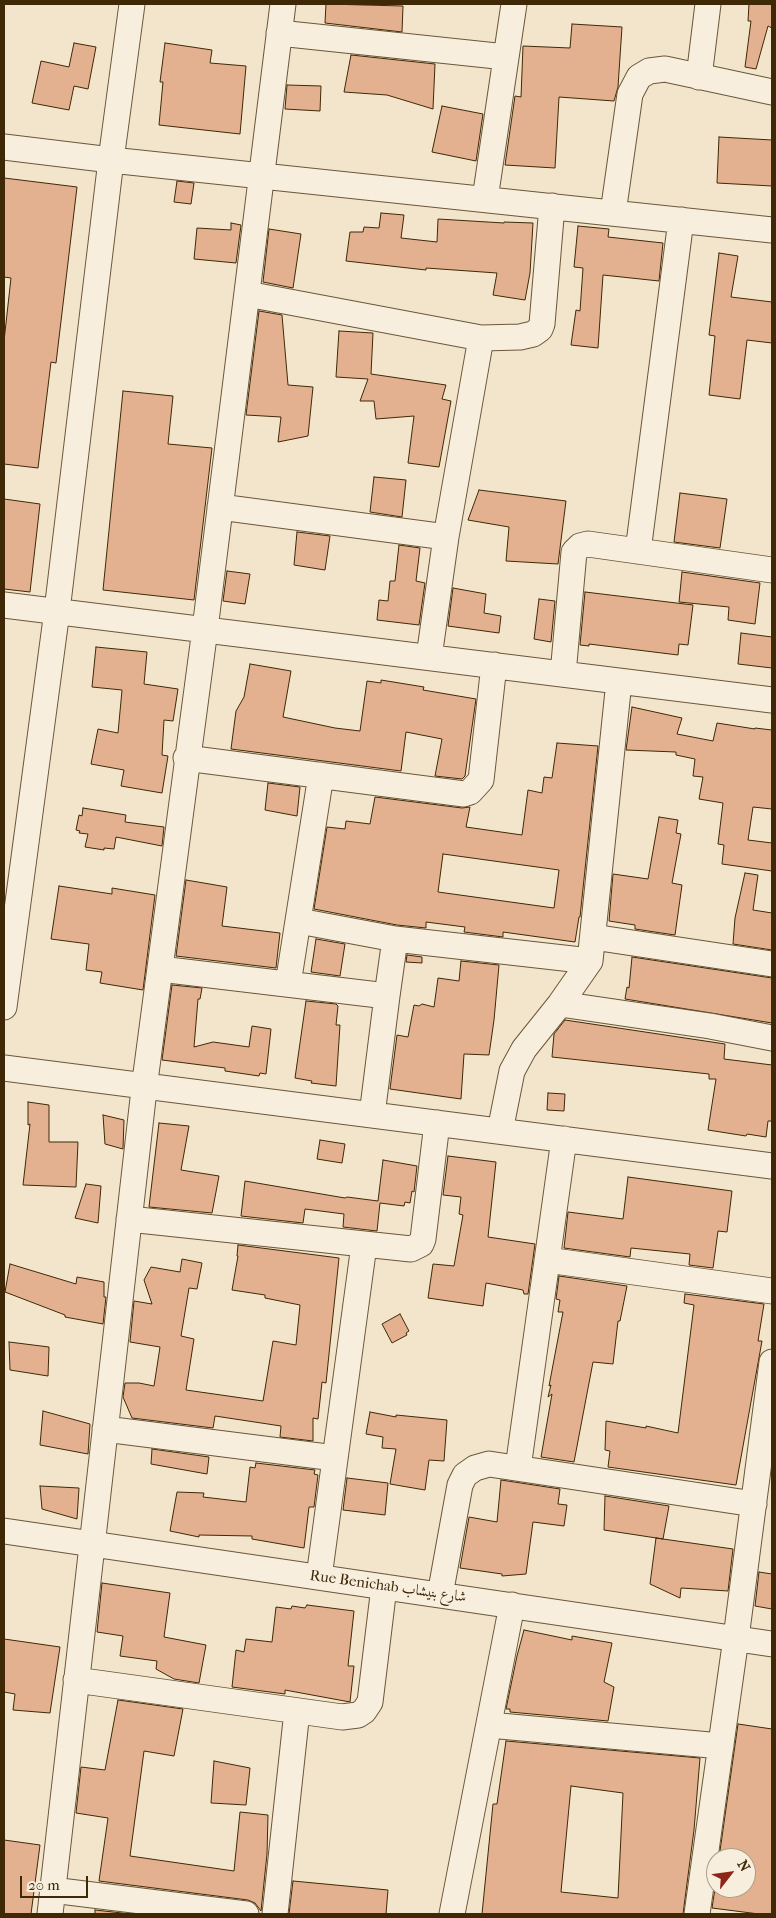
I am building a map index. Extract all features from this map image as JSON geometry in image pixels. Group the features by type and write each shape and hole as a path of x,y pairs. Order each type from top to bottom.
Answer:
{"street":[{"path":"4,1007 58,611 111,160 132,4"},
{"path":"246,1914 51,1902 145,1086 186,758 205,629 283,4"},
{"path":"485,199 514,4"},
{"path":"700,77 708,4"},
{"path":"279,33 506,57"},
{"path":"613,213 630,94 639,77 648,71 665,69 772,92"},
{"path":"4,147 772,230"},
{"path":"247,294 481,338 520,337 533,334 540,329 542,324 552,206"},
{"path":"638,551 681,220"},
{"path":"429,657 446,537 481,338"},
{"path":"220,507 446,537"},
{"path":"563,674 574,552 580,546 588,544 772,570"},
{"path":"4,605 772,700"},
{"path":"186,758 464,794 470,792 481,780 494,665"},
{"path":"500,1131 512,1071 524,1050 560,1004 591,949 619,681"},
{"path":"288,984 321,776"},
{"path":"299,921 395,939 591,949 772,964"},
{"path":"372,1115 395,939"},
{"path":"160,969 387,996"},
{"path":"560,1004 710,1026 772,1038"},
{"path":"4,1068 772,1166"},
{"path":"129,1219 411,1250 421,1244 423,1240 438,1123"},
{"path":"518,1468 564,1139"},
{"path":"319,1577 364,1245"},
{"path":"547,1260 772,1291"},
{"path":"697,1914 772,1362"},
{"path":"104,1429 335,1458"},
{"path":"440,1595 460,1486 465,1475 475,1468 489,1464 754,1504"},
{"name":"Rue Benichab شارع بنيشاب","path":"4,1531 772,1644"},
{"path":"76,1680 342,1717 358,1715 364,1711 370,1702 384,1587"},
{"path":"452,1914 512,1605"},
{"path":"275,1914 297,1711"},
{"path":"489,1725 721,1746"}],"building":[{"path":"326,4 403,6 402,32 325,23"},
{"path":"749,4 772,4 772,28 768,26 756,69 745,67 751,21 748,21"},
{"path":"572,24 622,27 618,87 614,101 559,97 555,168 505,165 515,96 521,97 523,46 570,48"},
{"path":"74,43 96,47 88,89 74,86 69,110 32,103 41,61 69,67"},
{"path":"165,43 212,50 210,63 246,66 240,134 159,125 163,82 160,82"},
{"path":"351,55 435,64 433,109 387,95 344,92"},
{"path":"287,85 321,86 320,111 285,109"},
{"path":"442,106 483,114 476,161 432,152"},
{"path":"719,137 772,140 772,186 717,183"},
{"path":"4,178 77,187 56,363 51,362 38,468 4,464 4,341 11,278 4,277"},
{"path":"177,181 194,183 191,204 174,202"},
{"path":"381,213 404,215 401,238 437,242 438,219 533,223 530,273 525,300 493,295 497,273 426,268 426,270 346,261 350,232 363,232 364,227 379,228"},
{"path":"231,223 241,225 236,263 194,259 197,228 231,230"},
{"path":"578,226 609,229 608,237 663,243 659,281 603,275 598,348 571,345 576,310 580,311 583,268 574,267"},
{"path":"269,229 301,234 293,288 263,282"},
{"path":"719,253 738,256 731,297 772,302 772,343 747,340 740,399 709,395 715,336 709,335"},
{"path":"259,311 282,315 288,385 313,387 308,436 278,442 281,417 246,415"},
{"path":"339,331 373,333 371,374 446,385 442,399 451,401 439,467 408,463 414,416 376,419 374,401 360,401 368,379 336,377"},
{"path":"123,391 173,396 168,444 212,448 194,600 103,590"},
{"path":"374,477 406,480 402,517 370,512"},
{"path":"479,490 566,501 558,564 506,561 509,527 468,520"},
{"path":"680,493 727,499 720,548 674,542"},
{"path":"4,499 40,504 30,592 4,589"},
{"path":"297,532 330,536 325,570 294,565"},
{"path":"399,545 420,548 416,581 425,583 419,625 377,620 379,600 388,601 390,581 395,581"},
{"path":"227,571 250,574 245,604 223,601"},
{"path":"682,572 760,583 755,624 728,620 729,607 679,602"},
{"path":"453,588 486,594 484,613 501,616 499,633 448,626"},
{"path":"585,592 693,605 688,645 679,644 678,655 589,644 589,646 580,645"},
{"path":"539,599 555,601 551,642 534,639"},
{"path":"741,633 772,637 772,668 738,664"},
{"path":"96,647 147,652 144,684 178,689 173,721 164,720 162,755 168,756 162,793 121,786 124,770 91,764 98,729 118,733 122,690 92,687"},
{"path":"250,664 291,671 283,717 335,728 360,731 367,681 381,683 381,680 424,687 423,690 476,699 465,776 462,779 435,776 442,739 406,732 401,771 231,749 236,711 244,697"},
{"path":"632,707 682,718 677,734 713,741 717,723 772,730 772,809 753,807 748,840 772,843 772,871 722,864 724,845 718,844 723,803 699,799 703,777 693,776 695,759 676,755 676,752 626,750"},
{"path":"557,743 598,746 580,917 575,942 503,932 503,937 464,932 465,927 426,922 426,928 397,925 314,909 327,827 345,829 346,821 370,824 375,797 462,808 470,807 466,827 522,835 528,790 542,793 544,777 552,778","holes":["443,854 559,870 554,908 438,892"]},
{"path":"268,783 300,787 297,816 265,810"},
{"path":"83,808 126,815 125,822 164,827 162,846 116,837 114,849 104,848 104,850 85,847 88,834 79,833 80,831 76,830 79,815 82,816"},
{"path":"659,817 678,820 676,833 681,834 672,883 682,885 675,935 635,929 635,925 609,921 613,874 648,879"},
{"path":"745,873 758,875 753,910 772,913 772,950 733,944 735,918"},
{"path":"186,880 227,887 222,926 280,933 276,968 176,956"},
{"path":"59,886 112,894 112,888 155,895 143,990 100,983 102,972 86,970 89,944 51,939"},
{"path":"316,939 345,944 340,976 311,972"},
{"path":"407,955 422,957 422,963 406,962"},
{"path":"632,957 772,978 772,1023 625,999 627,987 629,988"},
{"path":"461,961 499,965 489,1055 464,1054 461,1099 390,1089 397,1035 408,1037 414,1005 419,1006 422,1004 434,1007 438,978 459,981"},
{"path":"172,985 202,988 200,999 198,999 194,1047 213,1042 249,1047 252,1026 271,1029 266,1074 260,1073 259,1076 225,1071 225,1068 162,1060"},
{"path":"306,1001 336,1004 338,1006 336,1025 340,1025 336,1086 311,1083 312,1081 295,1078"},
{"path":"565,1020 725,1044 724,1059 772,1065 772,1121 768,1121 766,1137 708,1130 716,1079 709,1079 709,1074 552,1057 554,1034"},
{"path":"548,1093 565,1094 564,1111 547,1110"},
{"path":"28,1102 49,1105 49,1142 78,1142 76,1187 23,1185 30,1124 28,1125"},
{"path":"103,1115 124,1120 123,1149 105,1144"},
{"path":"159,1123 189,1126 181,1170 219,1176 212,1213 149,1207"},
{"path":"320,1140 345,1144 342,1163 317,1159"},
{"path":"448,1156 496,1162 488,1237 535,1244 528,1294 524,1294 523,1290 486,1283 483,1306 428,1298 433,1264 454,1266 463,1215 459,1214 461,1197 443,1195"},
{"path":"383,1160 417,1166 414,1192 412,1191 410,1203 405,1202 404,1206 380,1203 377,1231 343,1227 344,1214 305,1209 303,1223 241,1216 245,1181 345,1198 378,1201"},
{"path":"628,1177 732,1191 727,1232 718,1231 713,1268 689,1265 690,1254 631,1248 630,1257 564,1248 568,1212 623,1219"},
{"path":"86,1184 101,1186 98,1223 75,1218"},
{"path":"238,1245 339,1258 326,1383 322,1382 318,1419 313,1418 313,1441 280,1437 281,1426 215,1416 213,1428 132,1418 123,1397 125,1383 154,1386 160,1347 130,1342 134,1301 152,1304 144,1280 151,1267 180,1272 182,1259 202,1263 197,1289 189,1288 181,1336 194,1339 186,1390 263,1401 273,1341 296,1345 300,1305 265,1298 265,1295 232,1290"},
{"path":"10,1264 76,1284 77,1277 104,1282 104,1297 106,1297 103,1324 65,1317 65,1315 5,1292"},
{"path":"559,1276 627,1286 620,1321 618,1321 613,1364 593,1362 574,1462 541,1457 552,1394 548,1397 551,1385 549,1386 563,1312 558,1312 560,1300 556,1299"},
{"path":"685,1294 764,1304 758,1341 762,1341 736,1485 608,1467 610,1451 605,1450 606,1421 646,1428 646,1426 678,1433 694,1305 684,1303"},
{"path":"400,1314 409,1331 406,1333 407,1335 392,1343 382,1324"},
{"path":"9,1342 49,1347 48,1376 10,1370"},
{"path":"43,1411 90,1424 88,1454 40,1445"},
{"path":"370,1412 396,1417 396,1415 447,1420 444,1461 429,1460 425,1490 390,1484 396,1449 382,1448 383,1437 366,1434"},
{"path":"152,1449 209,1457 207,1474 151,1464"},
{"path":"256,1463 315,1470 314,1474 318,1475 314,1507 309,1507 304,1548 252,1539 252,1536 199,1535 199,1537 170,1531 177,1492 204,1493 203,1497 246,1502 250,1467 255,1468"},
{"path":"347,1478 388,1483 385,1515 343,1510"},
{"path":"501,1480 560,1489 558,1504 567,1505 564,1526 533,1522 526,1574 502,1576 502,1574 460,1568 469,1517 497,1522"},
{"path":"40,1486 79,1488 77,1519 42,1509"},
{"path":"605,1496 669,1506 663,1539 604,1530"},
{"path":"656,1538 733,1549 728,1591 681,1588 680,1598 650,1584"},
{"path":"759,1572 772,1574 772,1609 755,1606"},
{"path":"102,1583 170,1593 164,1637 206,1645 199,1683 174,1679 156,1669 157,1661 120,1656 123,1636 97,1632"},
{"path":"307,1605 354,1611 348,1666 354,1666 350,1702 285,1690 285,1694 232,1687 236,1650 244,1652 246,1639 272,1642 276,1607 291,1609 292,1606 305,1608"},
{"path":"524,1630 572,1640 572,1636 612,1643 604,1682 614,1687 608,1721 510,1712 510,1709 506,1709"},
{"path":"4,1639 60,1647 50,1713 13,1710 15,1694 4,1692"},
{"path":"118,1700 183,1709 174,1756 144,1751 130,1856 234,1871 240,1812 268,1815 267,1854 261,1911 255,1903 248,1900 99,1881 108,1818 76,1813 81,1767 105,1770"},
{"path":"738,1724 772,1729 772,1914 712,1908 714,1898 756,1898 756,1848 720,1848"},
{"path":"506,1741 700,1758 694,1830 683,1914 482,1914 493,1804 497,1804","holes":["571,1786 623,1793 618,1898 561,1892"]},
{"path":"214,1761 250,1768 246,1805 211,1803"},
{"path":"4,1840 40,1845 31,1914 4,1914"},
{"path":"293,1881 388,1890 386,1914 289,1914"},
{"path":"95,1910 131,1914 95,1914"}]}
